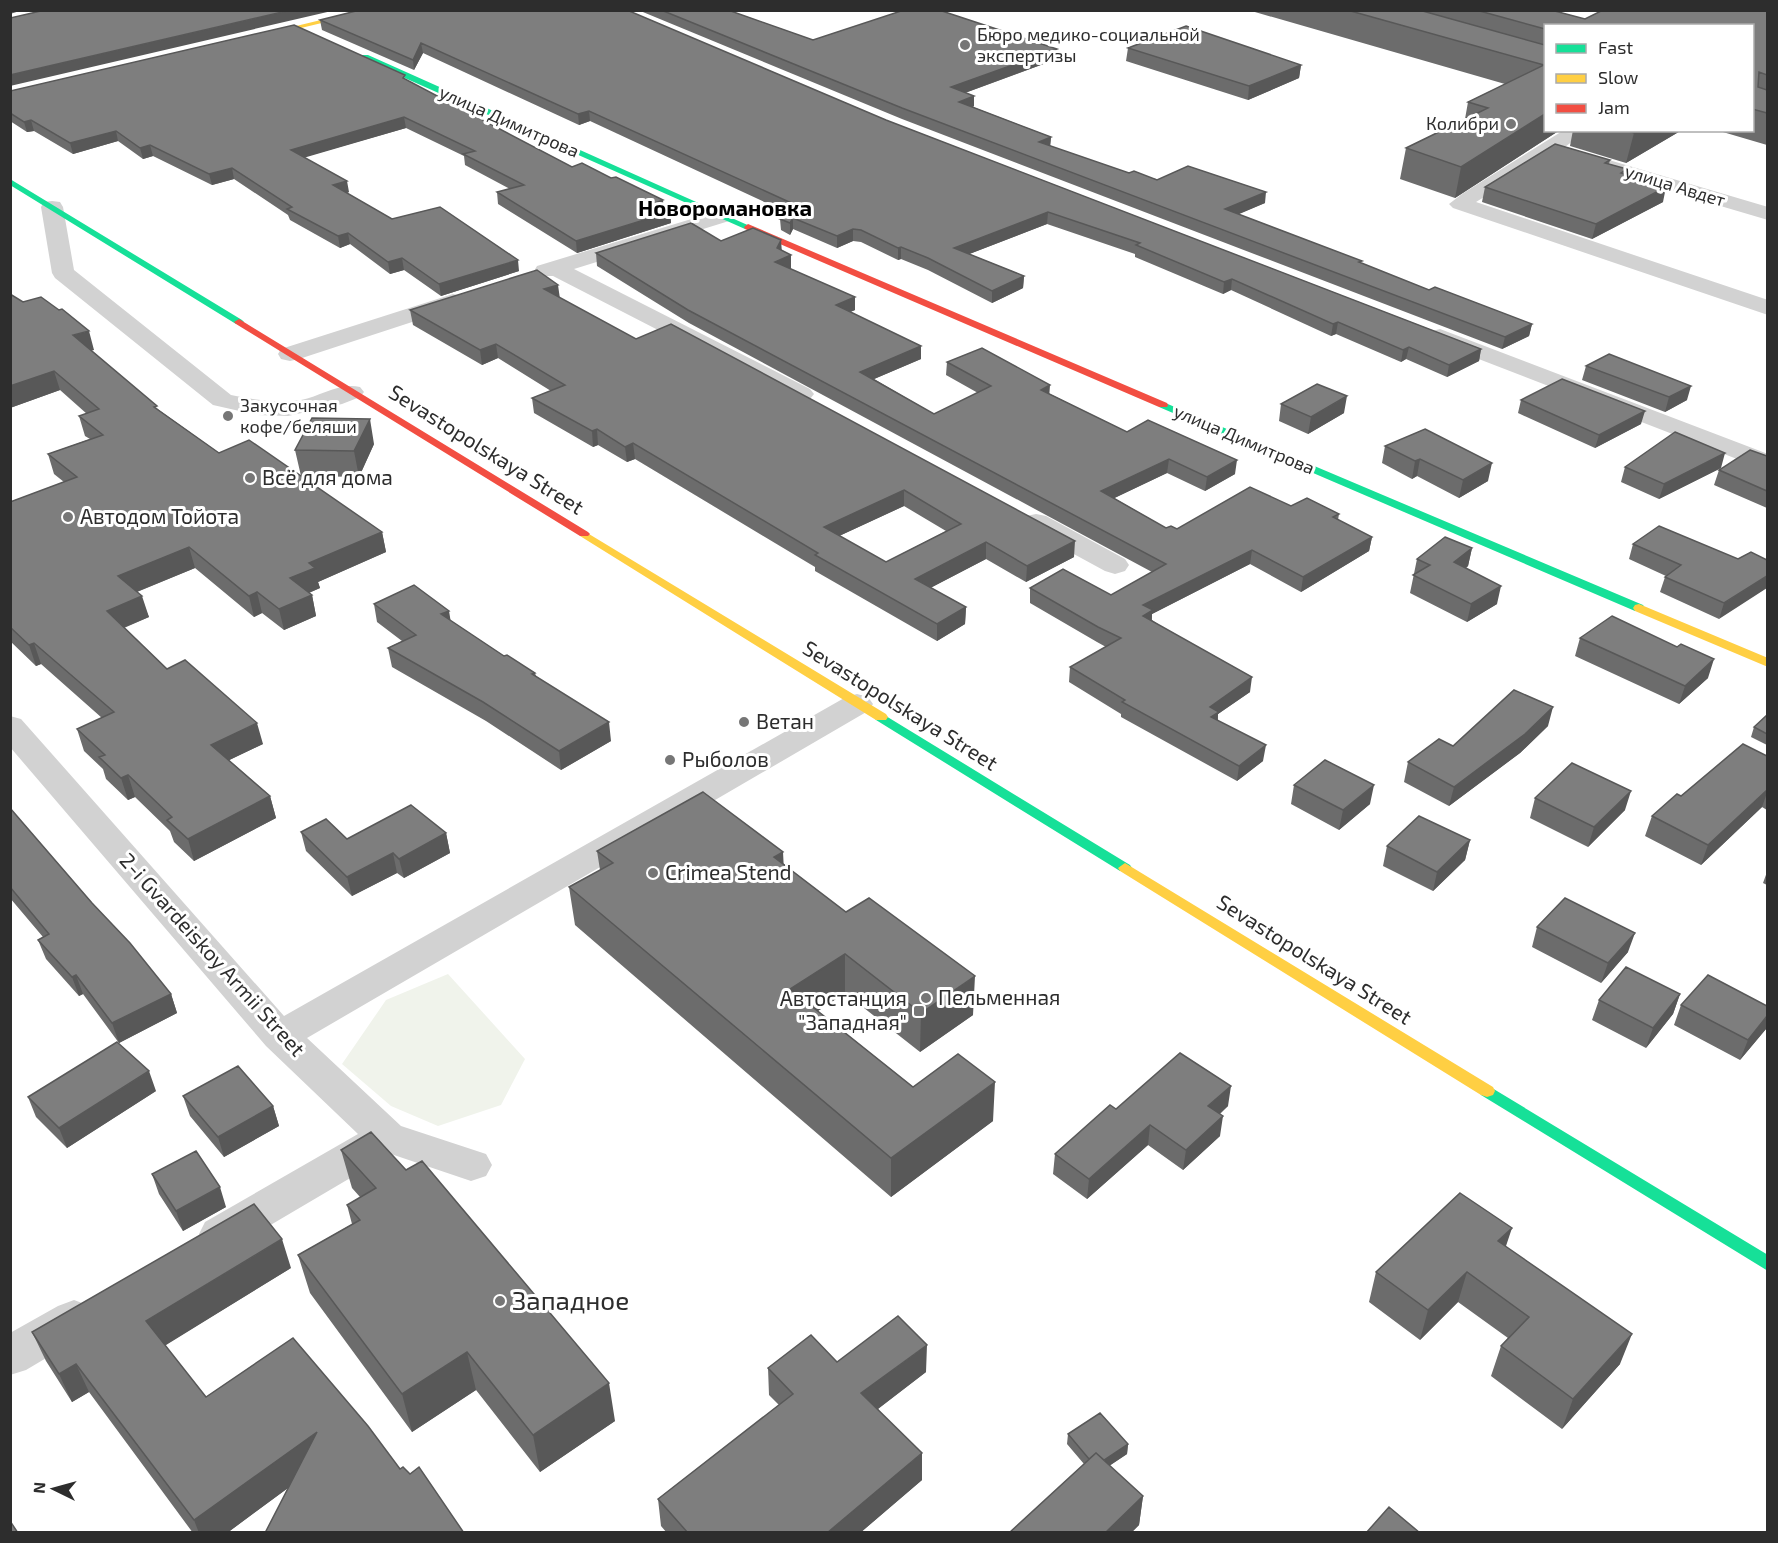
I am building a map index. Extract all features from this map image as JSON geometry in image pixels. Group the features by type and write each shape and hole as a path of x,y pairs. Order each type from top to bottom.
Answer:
{"street":[{"path":"240,40 373,10"},
{"path":"297,27 319,37"},
{"name":"улица Димитрова","path":"352,51 721,216 1767,663"},
{"path":"1575,132 1460,204 1767,308"},
{"name":"улица Авдет","path":"1547,148 1767,214"},
{"name":"Sevastopolskaya Street","path":"10,181 1767,1264"},
{"path":"52,207 63,273 222,400 251,408 284,410 315,406 351,392"},
{"path":"522,278 721,216"},
{"path":"555,268 734,357 826,408"},
{"path":"290,354 478,292"},
{"path":"1425,330 1767,463"},
{"path":"1012,509 1115,565"},
{"path":"280,1036 857,704"},
{"name":"2-i Gvardeiskoy Armii Street","path":"10,726 280,1036 387,1137 471,1165"},
{"path":"184,1255 387,1137"},
{"path":"10,1356 102,1302"}],"shaded area":[{"path":"448,974 525,1059 501,1105 438,1126 391,1106 342,1064 386,1000"}],"building":[{"path":"45,10 291,10 10,75 10,18"},
{"path":"360,10 627,10 886,120 1481,349 1449,365 1409,347 1403,350 1338,322 1333,324 1232,279 1224,282 1136,245 1140,243 1048,212 954,248 1024,276 992,291 928,258 901,247 898,248 861,230 853,229 837,236 793,218 790,223 780,219 795,213 788,210 798,206 589,111 578,114 421,43 413,60 320,20"},
{"path":"661,10 728,10 813,40 904,10 939,10 1057,49 951,87 974,96 959,102 1051,137 1039,142 1129,173 1134,171 1157,180 1188,166 1266,192 1225,209 1362,261 1359,262 1429,290 1435,287 1532,324 1505,337 902,108"},
{"path":"1347,10 1419,10 1544,45 1544,65"},
{"path":"1476,10 1551,10 1585,19 1603,10 1767,10 1767,75 1759,72 1758,87 1767,90 1767,113 1754,110 1754,24 1544,24 1544,29"},
{"path":"294,25 405,75 403,78 572,167 582,163 663,200 655,203 670,212 576,241 497,192 524,185 463,154 475,151 404,117 291,150 347,181 333,185 392,219 440,207 518,260 439,284 402,258 388,262 348,233 338,236 287,209 292,207 232,168 209,174 150,145 140,148 116,131 70,143 31,120 24,122 10,113 10,91"},
{"path":"1186,26 1301,65 1249,86 1128,48"},
{"path":"1544,65 1544,115 1461,167 1406,148 1488,108 1468,102"},
{"path":"1555,144 1610,160 1605,163 1627,169 1621,173 1666,187 1596,224 1485,187"},
{"path":"691,223 721,241 753,228 781,240 777,248 791,255 775,262 855,297 836,305 921,346 860,372 934,414 991,386 947,362 982,348 1050,385 1041,390 1127,432 1148,420 1237,460 1207,477 1169,459 1101,491 1166,528 1171,526 1177,529 1250,487 1291,506 1307,498 1339,514 1333,517 1372,537 1303,577 1252,550 1143,605 1153,610 1143,616 1252,677 1210,707 1219,712 1211,717 1266,745 1239,766 1122,702 1125,700 1070,667 1121,638 1030,588 1063,569 1111,595 1166,564 688,310 596,253"},
{"path":"537,270 558,285 544,289 636,339 671,324 1075,541 1027,566 986,542 915,579 966,607 937,624 815,555 818,553 633,443 625,447 597,429 592,431 532,398 565,385 496,344 480,350 410,310","holes":["904,490 961,524 886,562 824,527"]},
{"path":"10,294 23,302 41,297 59,310 62,309 89,331 73,335 157,406 154,407 219,453 249,440 382,532 309,563 315,568 290,578 312,595 279,609 257,592 249,596 189,547 118,576 142,596 107,611 167,669 185,660 257,723 211,745 270,796 188,839 167,820 172,817 128,775 121,778 99,757 105,755 77,729 114,712 34,643 29,645 10,627 10,502 77,477 48,454 103,435 79,416 99,409 54,371 10,386"},
{"path":"1609,354 1691,386 1669,397 1586,366"},
{"path":"1562,379 1645,411 1599,435 1521,400"},
{"path":"1317,384 1347,396 1311,417 1281,404"},
{"path":"312,418 370,419 354,451 295,450"},
{"path":"1425,429 1492,463 1463,480 1420,459 1415,461 1385,446"},
{"path":"1675,432 1725,453 1664,484 1625,467"},
{"path":"1750,450 1767,456 1767,491 1719,470"},
{"path":"1659,526 1738,559 1751,552 1767,560 1767,576 1724,603 1665,577 1681,565 1633,544"},
{"path":"1445,537 1472,548 1454,562 1501,586 1471,604 1413,575 1430,565 1417,559"},
{"path":"414,585 449,611 441,614 609,722 559,751 483,702 388,648 416,635 374,604"},
{"path":"1612,616 1677,647 1681,644 1714,659 1685,686 1580,638"},
{"path":"1514,690 1553,707 1525,734 1454,787 1408,762 1439,739 1453,746"},
{"path":"1767,715 1767,734 1754,727"},
{"path":"1743,744 1767,756 1767,790 1708,845 1652,816 1677,794 1681,796"},
{"path":"1325,760 1374,785 1343,810 1294,785"},
{"path":"1572,763 1631,791 1594,827 1535,798"},
{"path":"703,792 783,852 774,857 846,912 869,898 975,976 921,1013 845,954 790,989 913,1087 958,1054 995,1082 891,1158 569,887 613,863 597,851"},
{"path":"411,805 446,833 399,859 393,853 347,877 301,832 326,819 347,839"},
{"path":"10,808 92,903 130,943 171,994 112,1023 76,975 72,977 38,940 49,934 10,887"},
{"path":"1419,816 1470,840 1437,872 1387,846"},
{"path":"1565,898 1635,933 1608,963 1537,927"},
{"path":"1626,967 1680,994 1653,1028 1599,1000"},
{"path":"1708,975 1767,1006 1767,1016 1748,1040 1681,1005"},
{"path":"117,1042 149,1071 59,1128 28,1097"},
{"path":"1180,1053 1231,1086 1208,1106 1223,1116 1186,1150 1150,1125 1089,1179 1055,1154 1110,1105 1116,1109"},
{"path":"238,1066 273,1106 218,1137 183,1096"},
{"path":"371,1132 406,1170 422,1161 609,1383 533,1435 467,1352 402,1394 298,1255 360,1220 347,1205 376,1188 341,1150"},
{"path":"196,1151 220,1187 176,1211 152,1174"},
{"path":"1460,1193 1512,1228 1498,1241 1632,1334 1573,1399 1501,1346 1529,1317 1467,1272 1428,1310 1376,1272"},
{"path":"254,1204 282,1239 146,1321 206,1397 293,1338 368,1426 400,1469 403,1467 410,1474 419,1467 464,1533 265,1533 317,1432 194,1520 76,1364 59,1374 32,1332"},
{"path":"898,1316 927,1345 861,1393 922,1453 827,1533 688,1533 658,1499 793,1394 768,1368 811,1335 837,1362"},
{"path":"1100,1413 1128,1444 1104,1460 1096,1453 1089,1459 1068,1434"},
{"path":"1096,1453 1143,1496 1105,1533 1009,1533"},
{"path":"1389,1507 1420,1533 1366,1533"},
{"path":"10,1521 18,1533 10,1533"}],"traffic: fast":[{"path":"365,57 748,227"},
{"path":"10,181 239,322"},
{"path":"1163,405 1639,608"},
{"path":"881,717 1125,868"},
{"path":"1487,1091 1768,1264"}],"traffic: slow":[{"path":"255,37 373,10"},
{"path":"584,534 881,717"},
{"path":"1639,608 1768,663"},
{"path":"1125,868 1487,1091"}],"traffic: jam":[{"path":"748,227 1163,405"},
{"path":"239,322 584,534"}],"place":[{"name":"Бюро медико-социальной экспертизы","path":"965,45"},
{"name":"Колибри","path":"1511,124"},
{"name":"Закусочная кофе/беляши","path":"228,416"},
{"name":"Всё для дома","path":"250,478"},
{"name":"Автодом Тойота","path":"68,517"},
{"name":"Ветан","path":"744,722"},
{"name":"Рыболов","path":"670,760"},
{"name":"Crimea Stend","path":"653,873"},
{"name":"Пельменная","path":"926,998"},
{"name":"Автостанция \"Западная\"","path":"919,1011"},
{"name":"Западное","path":"500,1301"}],"district":[{"name":"Новоромановка","path":"725,208"}]}
